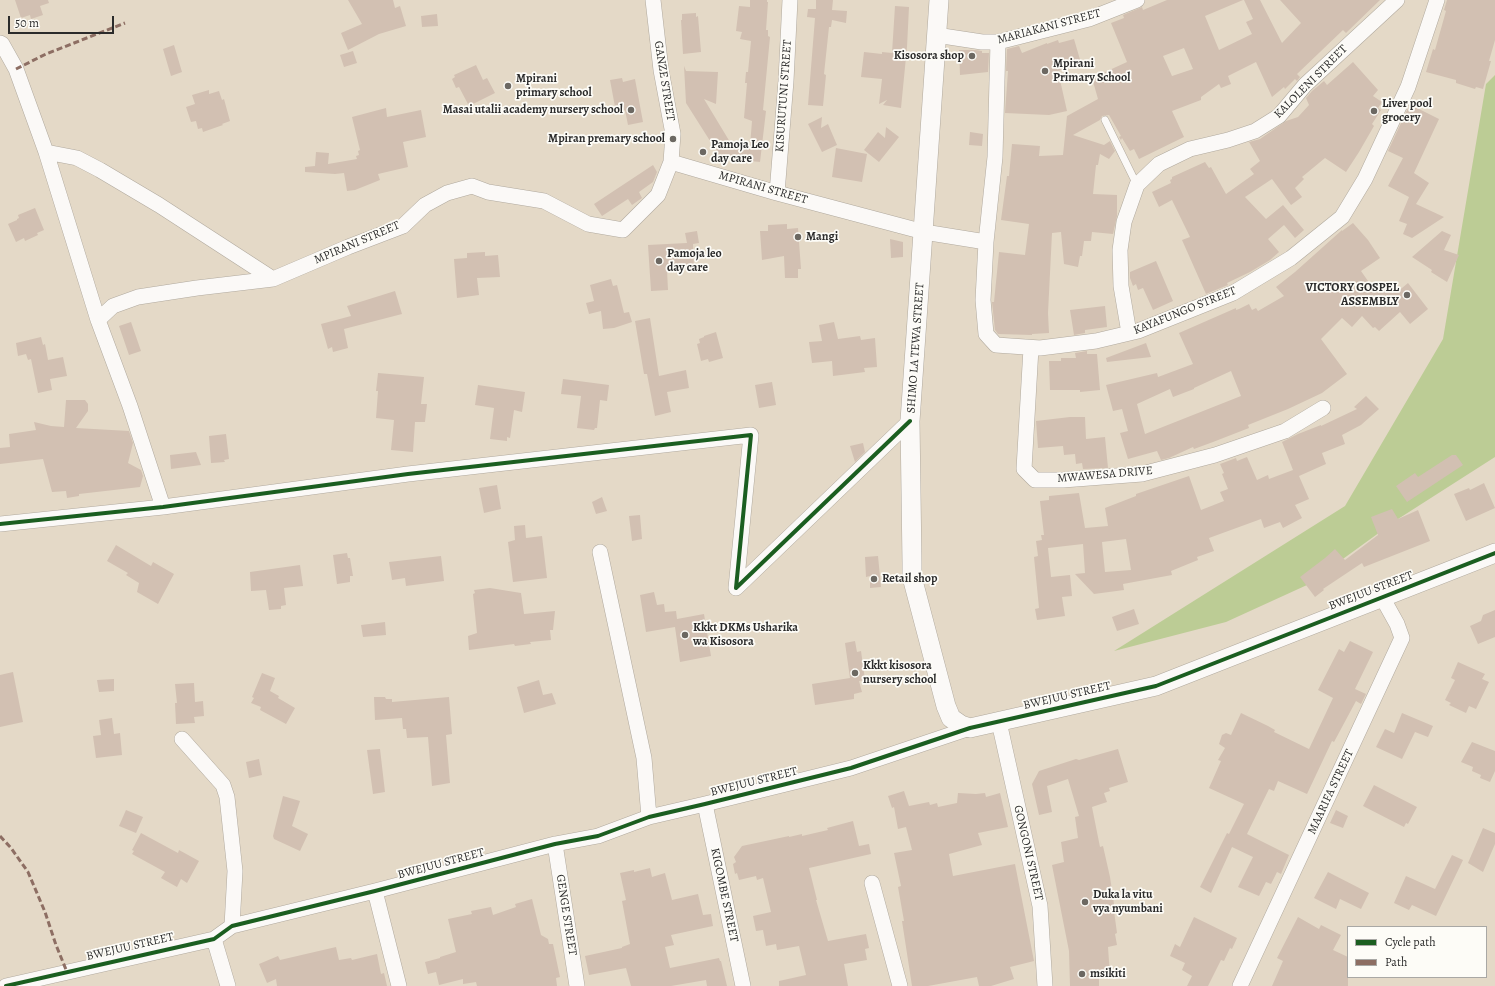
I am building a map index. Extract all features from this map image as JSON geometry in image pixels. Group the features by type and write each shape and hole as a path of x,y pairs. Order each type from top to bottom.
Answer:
{"street":[{"name":"GANZE STREET","path":"653,0 661,70 673,134 671,162"},
{"name":"KISURUTUNI STREET","path":"777,192 786,81 790,0"},
{"name":"SHIMO LA TEWA STREET","path":"939,0 910,420 912,577 946,706 952,718 961,725 970,728"},
{"name":"MARIAKANI STREET","path":"936,35 982,42 998,42 1089,19 1137,0"},
{"name":"KALOLENI STREET","path":"1129,333 1121,286 1120,250 1124,222 1137,185 1158,164 1190,149 1228,140 1255,131 1279,116 1305,85 1397,0"},
{"name":"KAYAFUNGO STREET","path":"998,42 995,157 986,242 983,300 986,334 996,345 1031,348 1096,340 1138,331 1234,293 1291,258 1342,216 1365,179 1408,87 1437,0"},
{"path":"1,41 16,70 46,152 98,320 130,406 163,507"},
{"path":"46,152 77,158 94,167 159,205 272,279"},
{"name":"MPIRANI STREET","path":"98,320 113,306 138,296 272,279 403,226 426,206 447,193 472,186 488,192 544,201 588,224 623,230 658,195 671,162 924,232 986,242"},
{"name":"MWAWESA DRIVE","path":"1031,348 1024,469 1034,480 1063,480 1142,474 1215,455 1285,431 1323,408"},
{"path":"0,524 163,507 408,474 751,435 736,588 910,420"},
{"path":"600,552 644,758 649,817"},
{"name":"BWEJUU STREET","path":"6,986 214,938 232,926 375,891 555,844 598,836 649,817 851,768 970,728 1156,686 1495,553"},
{"name":"MAARIFA STREET","path":"1240,986 1402,638 1397,624 1382,597"},
{"name":"GONGONI STREET","path":"999,722 1040,906 1044,986"},
{"path":"182,739 223,785 227,797 235,871 232,926"},
{"name":"KIGOMBE STREET","path":"705,804 743,986"},
{"name":"GENGE STREET","path":"555,844 577,986"},
{"path":"872,883 900,986"},
{"path":"375,891 399,986"},
{"path":"214,938 228,986"}],"lane":[{"path":"1105,120 1137,185"}],"green space":[{"path":"1495,75 1495,457 1398,519 1307,585 1226,622 1114,651 1345,506 1443,339 1486,84"}],"building":[{"path":"15,0 48,0 49,3 40,6 43,15 31,19 30,15 21,18"},
{"path":"348,0 393,0 395,8 400,6 406,26 379,34 348,50 341,33 362,24"},
{"path":"750,0 767,0 768,2 766,30 768,30 768,36 770,37 763,110 766,111 760,162 730,159 724,163 686,103 684,66 686,71 718,72 716,104 704,99 733,147 750,146 752,121 744,118 747,83 745,83 746,72 748,72 751,41 740,39 742,32 736,31 739,6 750,7"},
{"path":"816,0 833,0 832,10 847,11 846,23 832,20 831,27 829,27 824,74 826,75 823,106 808,105 815,18 807,17 808,9 816,9"},
{"path":"1167,0 1243,0 1205,16 1219,50 1252,34 1246,22 1253,19 1244,0 1260,0 1282,43 1301,23 1280,0 1380,0 1346,33 1343,30 1297,74 1300,77 1297,81 1295,79 1285,89 1284,87 1272,97 1256,62 1228,76 1231,84 1221,88 1219,84 1201,97 1201,100 1172,111 1184,137 1139,159 1134,149 1130,151 1122,138 1121,140 1119,137 1121,136 1109,115 1102,116 1100,120 1073,135 1104,145 1110,141 1115,151 1109,159 1100,154 1098,165 1096,165 1093,194 1117,195 1117,216 1113,234 1092,232 1091,241 1084,241 1082,256 1080,256 1078,267 1064,264 1061,232 1052,233 1048,313 1049,333 1032,335 998,334 995,330 992,302 994,302 999,252 1025,255 1029,224 1001,220 1007,176 1009,176 1012,144 1040,146 1039,156 1063,155 1067,116 1098,99 1092,78 1127,62 1111,23 1124,18 1123,15 1142,7 1143,10","holes":["1184,48 1193,69 1172,76 1163,56"]},
{"path":"1447,0 1495,0 1495,40 1483,89 1476,87 1475,89 1456,83 1456,80 1426,72 1433,49 1435,50 1446,11 1444,10"},
{"path":"895,6 909,7 901,108 883,105 887,100 879,104 882,79 861,77 864,52 882,54 882,52 892,53"},
{"path":"696,13 696,17 698,16 701,52 683,54 682,14"},
{"path":"437,14 438,26 422,27 421,16"},
{"name":"Mpirani Primary School","path":"1074,39 1081,63 1058,71 1067,111 1049,115 1005,113 1008,71 1006,71 1007,49 1019,46 1022,53 1058,40 1059,43"},
{"path":"174,45 182,72 171,76 163,49"},
{"path":"959,50 975,50 982,51 982,53 989,53 988,72 960,75"},
{"path":"353,51 357,63 344,67 340,55"},
{"path":"1353,62 1378,90 1373,96 1382,102 1378,108 1381,110 1372,124 1374,126 1359,152 1346,172 1325,158 1302,177 1304,179 1295,188 1302,197 1291,205 1272,179 1245,197 1266,219 1283,205 1304,230 1295,238 1284,225 1268,239 1279,252 1270,260 1227,283 1228,285 1206,294 1182,240 1190,237 1172,200 1159,207 1152,192 1171,183 1170,180 1172,177 1205,162 1209,168 1211,167 1226,194 1254,174 1250,169 1260,161 1249,142 1260,139 1286,121 1298,117 1309,105 1306,98 1312,91 1324,81 1327,85"},
{"path":"476,65 483,80 487,78 495,93 469,106 459,87 456,88 452,79 455,77 454,75"},
{"path":"622,78 623,82 635,79 643,122 628,125 625,110 616,112 610,80"},
{"path":"209,90 209,94 219,91 222,100 224,99 230,121 203,132 202,128 198,129 196,121 191,122 186,107 195,104 192,95"},
{"path":"1411,105 1439,119 1414,173 1429,183 1416,204 1444,217 1412,238 1403,234 1407,224 1399,221 1409,197 1388,186 1403,158 1388,151 1408,108 1410,109"},
{"path":"386,108 387,117 421,110 426,137 403,142 408,167 378,174 380,180 355,190 347,191 344,173 335,174 305,172 305,167 315,166 316,152 329,153 328,164 357,159 356,156 359,155 358,151 360,150 352,117"},
{"path":"822,117 821,128 828,124 837,145 822,152 808,124"},
{"path":"886,127 899,137 879,162 864,150 878,132 885,138"},
{"path":"970,132 983,134 982,146 969,145"},
{"path":"836,148 867,154 862,182 832,177"},
{"path":"653,165 657,172 653,182 639,192 642,198 632,205 628,199 602,216 594,204"},
{"path":"35,208 44,230 37,233 38,235 25,241 24,238 16,242 8,224 17,220 19,218 18,215"},
{"path":"1353,223 1368,240 1380,258 1361,271 1375,291 1386,281 1396,293 1408,283 1428,309 1410,324 1400,312 1379,331 1375,327 1373,328 1362,316 1352,327 1342,318 1321,339 1347,374 1322,393 1248,425 1249,428 1194,449 1193,447 1169,458 1161,460 1157,451 1128,459 1120,433 1128,431 1122,409 1113,411 1106,385 1157,373 1158,377 1193,364 1179,333 1236,308 1236,310 1249,304 1252,310 1256,308 1258,311 1284,296 1276,287","holes":["1231,371 1241,396 1145,434 1137,404 1170,389 1173,397 1194,389"]},
{"path":"787,224 787,229 798,228 801,269 798,269 798,278 785,278 784,256 762,260 760,231 768,231 768,225"},
{"path":"697,231 699,243 693,244 694,269 667,270 668,290 651,291 648,245 687,243 685,233"},
{"path":"1442,231 1451,235 1444,250 1459,255 1447,282 1412,257"},
{"path":"890,239 903,242 903,257 891,258"},
{"path":"485,252 485,256 498,255 500,277 477,278 479,295 457,298 454,259 467,258 467,253"},
{"path":"1156,261 1173,301 1153,310 1143,288 1138,290 1136,284 1133,286 1130,278 1130,272"},
{"path":"611,279 613,286 617,285 624,313 629,312 632,322 614,328 603,329 601,311 589,314 586,303 594,301 590,285"},
{"path":"395,291 402,314 344,329 348,348 333,352 332,347 328,349 321,324 351,316 347,306"},
{"path":"1105,306 1107,327 1085,330 1085,333 1074,335 1070,310"},
{"path":"650,318 659,376 686,370 689,388 667,392 671,412 655,416 647,374 644,374 635,321"},
{"path":"131,322 141,351 129,355 119,326"},
{"path":"834,322 838,339 860,336 861,340 875,338 877,367 864,368 865,372 833,376 832,361 812,363 809,342 822,341 819,325"},
{"path":"716,332 723,358 709,362 708,359 701,361 697,344 700,343 699,339"},
{"path":"41,337 43,345 45,344 48,360 63,357 67,376 50,379 52,390 38,393 31,359 28,360 26,354 18,356 16,343"},
{"path":"1146,343 1151,357 1107,362 1106,358"},
{"path":"1087,351 1087,354 1097,354 1100,390 1080,392 1080,390 1050,390 1049,361 1061,361 1061,358 1076,358 1075,353"},
{"path":"378,373 424,377 421,404 427,404 425,422 415,422 413,452 391,450 394,420 376,418"},
{"path":"563,379 609,385 607,401 600,400 597,428 594,430 577,428 581,396 561,394"},
{"path":"772,382 776,405 759,408 755,385"},
{"path":"478,385 525,392 522,412 514,410 510,438 507,437 507,441 490,439 494,408 475,405"},
{"path":"1366,396 1379,409 1361,425 1342,435 1345,444 1322,453 1326,464 1299,476 1309,499 1295,505 1302,518 1283,528 1280,522 1264,528 1261,519 1209,538 1214,551 1197,557 1198,560 1171,571 1172,575 1123,584 1124,590 1094,594 1075,574 1085,573 1083,544 1048,548 1051,577 1070,575 1072,596 1062,597 1065,616 1037,620 1035,609 1039,608 1034,557 1038,556 1036,541 1042,540 1041,535 1044,535 1040,501 1049,500 1049,496 1079,493 1085,528 1108,526 1105,508 1136,496 1136,494 1189,476 1201,510 1224,501 1220,492 1228,489 1220,464 1236,458 1237,461 1247,457 1257,480 1268,475 1269,479 1293,470 1282,442 1357,409 1354,407","holes":["1126,539 1131,570 1105,572 1102,542"]},
{"path":"66,400 85,400 88,404 88,411 76,428 129,431 133,443 128,463 141,470 143,476 140,487 79,494 79,496 67,498 66,491 52,492 43,459 0,464 0,448 10,447 9,434 36,430 34,422 64,427"},
{"path":"1070,417 1085,417 1086,439 1105,437 1108,468 1083,469 1082,463 1076,464 1075,454 1064,455 1063,446 1038,448 1036,421"},
{"path":"226,434 229,459 224,460 225,462 211,463 209,436"},
{"path":"863,443 865,452 855,462 850,446"},
{"path":"196,452 201,465 171,469 170,455"},
{"path":"1452,455 1456,455 1463,465 1407,502 1396,486 1415,473 1418,477"},
{"path":"1484,483 1495,508 1466,521 1454,494 1469,488 1470,490"},
{"path":"497,485 501,509 484,513 479,488"},
{"path":"602,497 607,511 596,514 592,502"},
{"path":"1392,509 1398,519 1418,510 1430,541 1364,567 1362,563 1323,589 1324,590 1315,597 1300,577 1335,549 1345,560 1378,535 1371,517"},
{"path":"640,515 642,539 632,541 629,516"},
{"path":"525,525 526,538 542,536 547,578 513,582 508,542 515,540 514,526"},
{"path":"116,545 151,566 153,562 174,574 158,604 137,592 139,583 126,575 128,573 107,561"},
{"path":"347,553 348,558 350,558 353,576 350,576 350,582 337,584 333,555"},
{"path":"441,556 444,581 406,586 405,578 392,580 389,562"},
{"path":"878,556 881,587 870,588 870,576 866,577 865,557"},
{"path":"300,565 303,586 284,588 286,605 281,606 281,609 269,610 266,590 251,591 250,572"},
{"path":"490,588 521,593 524,614 555,611 553,630 550,630 551,640 530,642 531,644 515,646 514,644 469,650 468,636 477,633 473,594 475,593 474,590"},
{"path":"654,592 657,605 664,604 665,612 676,611 677,619 704,614 711,656 680,662 675,627 646,632 640,595"},
{"path":"1134,609 1139,624 1117,631 1112,617"},
{"path":"1495,610 1495,637 1478,644 1470,626 1481,621 1483,615"},
{"path":"385,622 386,635 363,637 361,625"},
{"path":"855,641 857,652 861,651 865,680 859,681 862,692 854,694 854,699 815,705 812,684 850,678 845,643"},
{"path":"1350,641 1373,652 1355,689 1366,694 1361,704 1356,701 1334,742 1332,741 1307,794 1278,781 1274,791 1269,789 1247,834 1289,855 1281,874 1277,872 1271,884 1266,882 1259,896 1238,887 1253,857 1232,847 1211,893 1200,887 1227,833 1229,834 1244,804 1209,788 1221,761 1218,760 1225,748 1219,744 1222,735 1226,733 1231,735 1241,713 1275,730 1274,732 1309,749 1333,698 1318,690 1339,649 1344,652"},
{"path":"1458,662 1485,674 1482,679 1489,682 1476,709 1469,706 1466,713 1449,705 1451,703 1445,700 1455,680 1451,678"},
{"path":"13,672 23,722 0,727 0,675"},
{"path":"262,673 275,678 270,691 279,696 278,698 295,708 286,724 260,710 261,707 251,703"},
{"path":"114,679 114,691 99,692 97,680"},
{"path":"539,680 543,695 552,693 556,704 524,713 517,687"},
{"path":"194,683 195,702 203,701 204,716 194,717 195,723 176,724 175,703 177,703 175,684"},
{"path":"374,697 385,697 386,699 392,699 392,702 449,697 452,734 446,735 450,783 432,786 428,737 407,738 406,729 403,729 402,718 375,720"},
{"path":"1402,713 1433,726 1428,737 1415,732 1402,759 1376,747 1385,729 1394,733"},
{"path":"112,718 114,734 120,733 122,755 96,758 93,736 101,735 99,720"},
{"path":"1472,742 1495,751 1495,771 1490,782 1480,778 1481,775 1472,771 1473,767 1461,762"},
{"path":"380,749 385,792 373,794 367,750"},
{"path":"1118,749 1128,782 1109,788 1110,791 1104,793 1107,802 1092,807 1100,847 1103,846 1110,877 1115,911 1117,933 1115,934 1117,945 1108,947 1110,976 1099,976 1099,986 1070,986 1069,951 1052,865 1064,862 1061,842 1078,838 1075,817 1079,816 1068,779 1047,786 1052,812 1039,815 1032,784 1039,771 1076,759 1079,760"},
{"path":"259,759 262,775 249,778 246,762"},
{"path":"1374,785 1417,807 1408,824 1406,823 1404,827 1363,806"},
{"path":"904,791 909,806 929,802 930,805 937,803 938,807 957,803 958,793 985,793 986,797 1000,793 1008,827 978,833 982,845 949,854 953,876 1015,864 1034,961 1010,967 1014,979 991,986 979,986 977,977 928,986 912,986 898,887 901,886 894,853 912,850 906,827 898,829 894,807 892,808 888,796"},
{"path":"283,796 300,801 292,826 308,834 300,851 274,839 273,836"},
{"path":"126,810 143,817 136,833 119,826"},
{"path":"1336,810 1348,816 1343,828 1330,823"},
{"path":"853,821 859,846 869,844 871,854 809,868 816,900 828,941 866,934 869,948 865,949 867,960 844,964 848,986 779,986 779,981 806,975 799,946 777,950 776,944 766,946 763,930 756,931 753,916 771,912 763,878 757,880 756,876 739,880 737,873 735,874 733,864 736,862 734,857 742,846 789,836 802,834 802,836 828,830 827,828"},
{"path":"1483,828 1495,833 1495,844 1483,872 1468,863"},
{"path":"141,833 178,853 179,850 199,861 187,883 181,879 177,887 161,878 165,872 132,854 134,851 132,850"},
{"path":"1452,855 1463,860 1436,916 1412,905 1409,910 1394,903 1406,876 1435,889"},
{"path":"650,868 652,877 665,873 672,900 698,894 703,915 711,914 713,926 671,935 674,945 665,947 670,968 719,958 727,986 707,986 706,980 671,986 631,986 626,968 589,975 585,956 622,948 630,944 622,901 626,900 620,873 634,870 634,872"},
{"path":"1328,872 1369,893 1361,909 1340,899 1336,909 1314,898"},
{"path":"532,899 541,935 548,939 549,944 553,944 560,977 556,978 557,986 477,986 476,982 463,984 463,979 439,985 436,972 428,974 425,962 456,952 448,919 472,914 471,911 491,907 493,915 516,907 515,904"},
{"path":"1194,917 1237,938 1224,961 1221,960 1208,986 1187,986 1192,976 1182,970 1185,963 1170,956 1175,944 1180,947"},
{"path":"1298,917 1319,929 1321,925 1341,935 1333,950 1347,957 1348,986 1272,986 1283,961 1277,958"},
{"path":"336,947 339,960 351,958 352,960 377,954 381,974 384,973 387,986 277,986 276,979 267,983 259,964 278,956 280,960"}],"marked path":[{"path":"16,69 46,54 125,23"},
{"path":"0,836 11,848 28,872 45,912 67,972"}],"cycle path":[{"path":"0,524 163,507 408,474 751,435 736,588 910,421"},
{"path":"6,986 214,939 232,926 375,891 555,844 598,836 649,817 851,768 970,728 1156,686 1495,553"}],"place":[{"name":"Kisosora shop","path":"972,56"},
{"name":"Mpirani Primary School","path":"1045,71"},
{"name":"Mpirani primary school","path":"508,86"},
{"name":"Masai utalii academy nursery school","path":"631,110"},
{"name":"Liver pool grocery","path":"1374,111"},
{"name":"Mpiran premary school","path":"673,139"},
{"name":"Pamoja Leo day care","path":"703,152"},
{"name":"Mangi","path":"798,237"},
{"name":"Pamoja leo day care","path":"659,261"},
{"name":"VICTORY GOSPEL ASSEMBLY","path":"1407,295"},
{"name":"Retail shop","path":"874,579"},
{"name":"Kkkt DKMs Usharika wa Kisosora","path":"685,635"},
{"name":"Kkkt kisosora nursery school","path":"855,673"},
{"name":"Duka la vitu vya nyumbani","path":"1085,902"},
{"name":"msikiti","path":"1082,974"}]}
